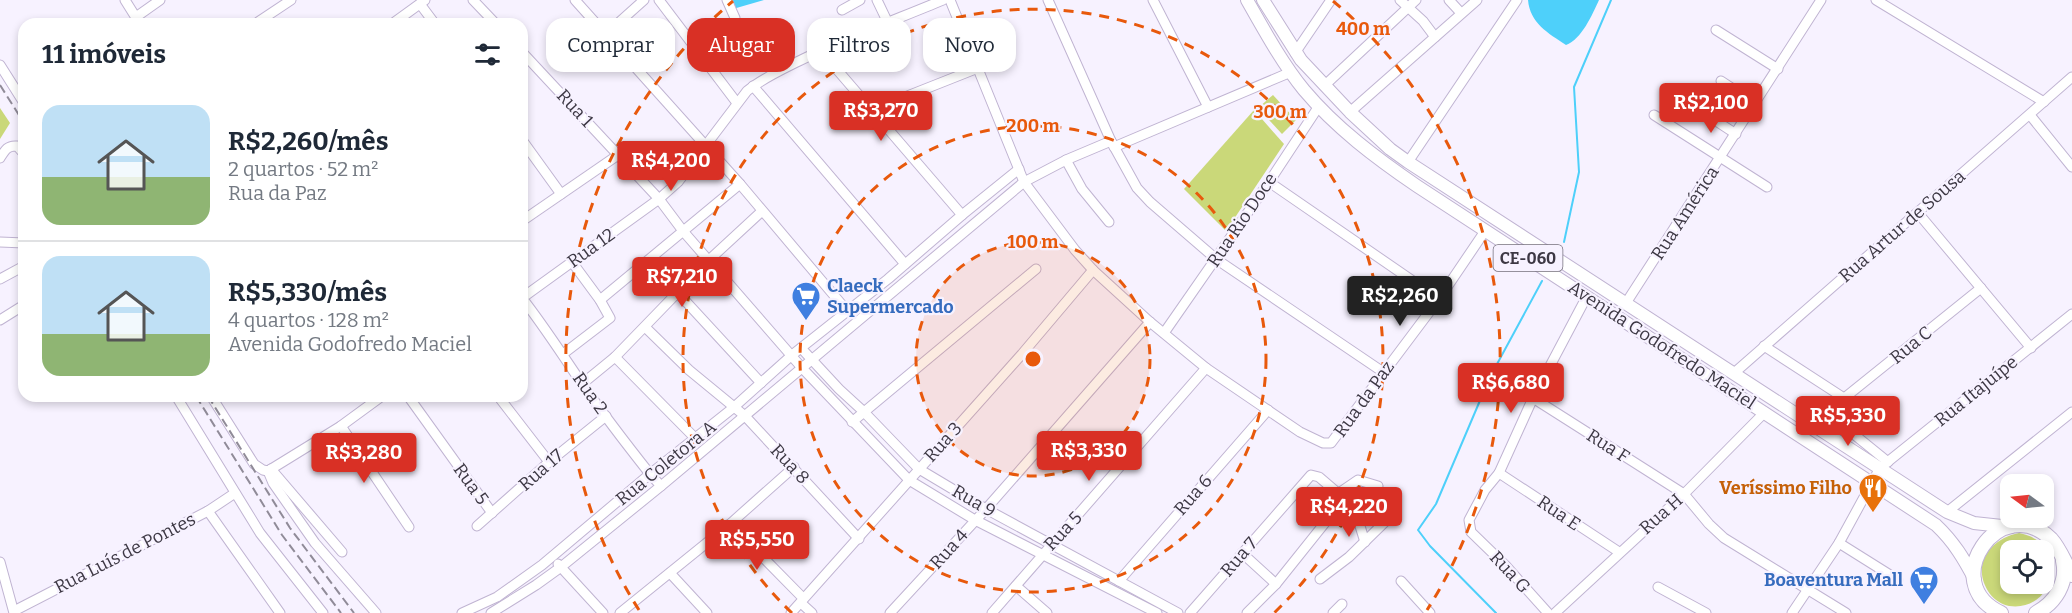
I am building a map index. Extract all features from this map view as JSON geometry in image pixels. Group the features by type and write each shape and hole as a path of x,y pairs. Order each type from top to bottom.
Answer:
{"highway":[{"path":"1975,580 1975,559 1981,546 1994,533 2009,528"},
{"name":"Avenida Godofredo Maciel","path":"2028,528 2043,533 2057,547 2072,575"},
{"path":"2036,613 2048,605 2060,589 2064,571 2062,559"},
{"name":"Avenida Godofredo Maciel","path":"1975,580 1983,598 1992,608 2001,613"}],"main road":[{"name":"Avenida Godofredo Maciel","path":"1247,0 1291,72 1319,106 1361,145 1388,166 1485,231 1936,525 1950,538 1975,580"},
{"name":"Avenida Godofredo Maciel","path":"1263,0 1295,53 1324,86 1390,149 1408,162 1733,374 1812,424 1884,465 1947,512 1974,523 2000,526"}],"street":[{"path":"125,0 137,18"},
{"path":"140,18 160,0"},
{"path":"264,18 291,0"},
{"path":"472,0 490,18"},
{"path":"575,0 591,18"},
{"path":"624,18 644,0"},
{"path":"659,0 737,104"},
{"path":"727,0 735,18"},
{"path":"842,10 860,0"},
{"path":"877,0 886,18"},
{"name":"Rua 12","path":"900,18 943,0"},
{"path":"950,0 957,18"},
{"path":"1048,0 1113,144 1137,188 1216,259 1383,372"},
{"path":"1153,0 1208,107"},
{"path":"1295,53 1331,0"},
{"path":"1449,0 1461,13"},
{"path":"1350,112 1477,0"},
{"path":"1408,162 1516,0"},
{"name":"Rua América","path":"1626,303 1821,0"},
{"path":"1876,0 2044,102"},
{"path":"400,18 423,2 432,18"},
{"path":"1324,86 1408,2 1435,37"},
{"path":"1716,30 1778,69"},
{"name":"Rua 1","path":"528,58 659,199 683,231 792,355"},
{"name":"Rua 12","path":"528,294 659,199 678,182 705,144 753,86 807,58"},
{"path":"0,65 18,94"},
{"path":"640,72 740,184 848,312"},
{"path":"839,72 962,215"},
{"path":"872,110 968,72"},
{"path":"980,72 1024,182 1044,211 1093,270 1150,322 1206,368 1268,410"},
{"name":"Rua Coletora A","path":"496,612 561,567 661,486 1024,182 1066,160 1208,107 1291,72"},
{"name":"Rua Artur de Sousa","path":"1733,374 2072,77"},
{"path":"1721,81 1756,104"},
{"path":"753,86 905,264"},
{"name":"Rua Rio Doce","path":"1164,333 1319,106"},
{"path":"1701,111 1736,134"},
{"path":"1654,115 1767,187"},
{"path":"2030,115 2072,167"},
{"path":"0,158 7,148 12,145 18,147"},
{"path":"528,148 561,194"},
{"path":"528,215 618,155"},
{"path":"1066,160 1082,189 1109,222"},
{"name":"Rua Coletora A","path":"462,613 490,600 521,581 733,408 792,355 862,301 1019,169"},
{"path":"1269,182 1438,299"},
{"path":"600,300 740,184"},
{"path":"582,384 615,357 709,260 762,211"},
{"path":"1918,213 2031,348"},
{"name":"Rua da Paz","path":"1268,410 1300,432 1327,445 1331,443 1438,299 1485,231"},
{"path":"0,242 18,243"},
{"path":"563,354 610,318 600,300 572,262"},
{"path":"852,422 1036,269"},
{"path":"0,279 18,270"},
{"name":"Rua 3","path":"791,613 1022,354 1093,270"},
{"name":"Rua C","path":"1812,424 1981,288"},
{"path":"678,293 761,383"},
{"path":"1499,473 1533,399 1587,296"},
{"path":"862,301 870,310"},
{"name":"Rua 2","path":"528,306 582,384 661,486"},
{"path":"0,320 18,309"},
{"name":"Rua Itajuípe","path":"1884,465 2072,314"},
{"name":"Rua 4","path":"890,613 986,509 1150,322"},
{"name":"Rua 8","path":"645,327 689,370 745,416 859,539"},
{"path":"1764,345 1844,398"},
{"name":"Rua 9","path":"801,348 919,469 986,509 1178,613"},
{"name":"Rua 9","path":"792,355 852,422 909,480 975,520 1157,613"},
{"path":"615,357 695,438"},
{"name":"Rua 5","path":"992,613 1206,368"},
{"name":"Rua F","path":"1533,399 1683,494 1724,538 1846,613"},
{"path":"180,402 260,534 323,613"},
{"path":"215,402 254,464 263,470 270,470 374,402"},
{"name":"Rua 5","path":"412,402 492,513"},
{"path":"503,402 549,462"},
{"path":"1792,613 1839,543 1884,465 1856,436 1833,407"},
{"name":"Rua 6","path":"1119,581 1268,410"},
{"name":"Rua H","path":"1555,613 1683,494 1765,412"},
{"path":"1947,512 2068,415 2072,425"},
{"name":"Rua 17","path":"477,526 549,462 606,416"},
{"path":"340,426 409,527"},
{"path":"620,613 730,524 794,467"},
{"path":"270,470 342,552"},
{"path":"270,470 273,483 315,543 376,613"},
{"name":"Rua G","path":"1499,473 1490,482 1472,512 1469,520 1471,532 1506,566 1548,613"},
{"name":"Rua E","path":"1499,473 1619,552"},
{"name":"Rua 7","path":"1190,613 1309,477 1313,475 1319,477 1341,496"},
{"path":"1247,613 1276,584 1341,496 1358,480 1378,486"},
{"name":"Rua Luís de Pontes","path":"14,612 208,511 235,493"},
{"path":"1341,496 1356,510 1365,542"},
{"path":"208,511 280,613"},
{"path":"1320,579 1349,557 1393,514"},
{"path":"730,524 812,613"},
{"path":"1839,543 1898,580"},
{"path":"1242,553 1276,584"},
{"path":"552,556 603,613"},
{"path":"0,562 14,612"},
{"path":"670,573 707,613"},
{"path":"1401,581 1430,613"},
{"path":"1016,586 1047,613"},
{"path":"1658,587 1706,613"},
{"path":"490,600 496,612"},
{"path":"1333,613 1342,604"}],"green space":[{"path":"1273,95 1296,120 1282,134 1258,108"},
{"path":"0,108 10,123 0,139"},
{"path":"1254,110 1284,144 1226,231 1184,189"},
{"path":"2019,533 2037,540 2001,540"},
{"path":"1999,541 2000,594 2042,594 2037,599 2025,605 2009,606 1996,600 1990,594 1984,584 1982,564 1991,548"}],"water":[{"path":"729,0 764,0 733,9"},
{"path":"1528,0 1599,0 1582,32 1566,45 1536,21 1529,8"}],"waterway":[{"path":"1564,242 1579,172 1574,87 1611,0"},
{"path":"1496,613 1430,546 1418,530 1436,504 1490,377 1542,281"}],"railway":[{"path":"0,85 18,114"},
{"path":"200,402 282,535 341,613"},
{"path":"212,402 290,528 354,613"}],"place":[{"name":"Claeck Supermercado","path":"806,322"},
{"name":"Veríssimo Filho","path":"1873,514"},
{"name":"Boaventura Mall","path":"1924,606"}]}
